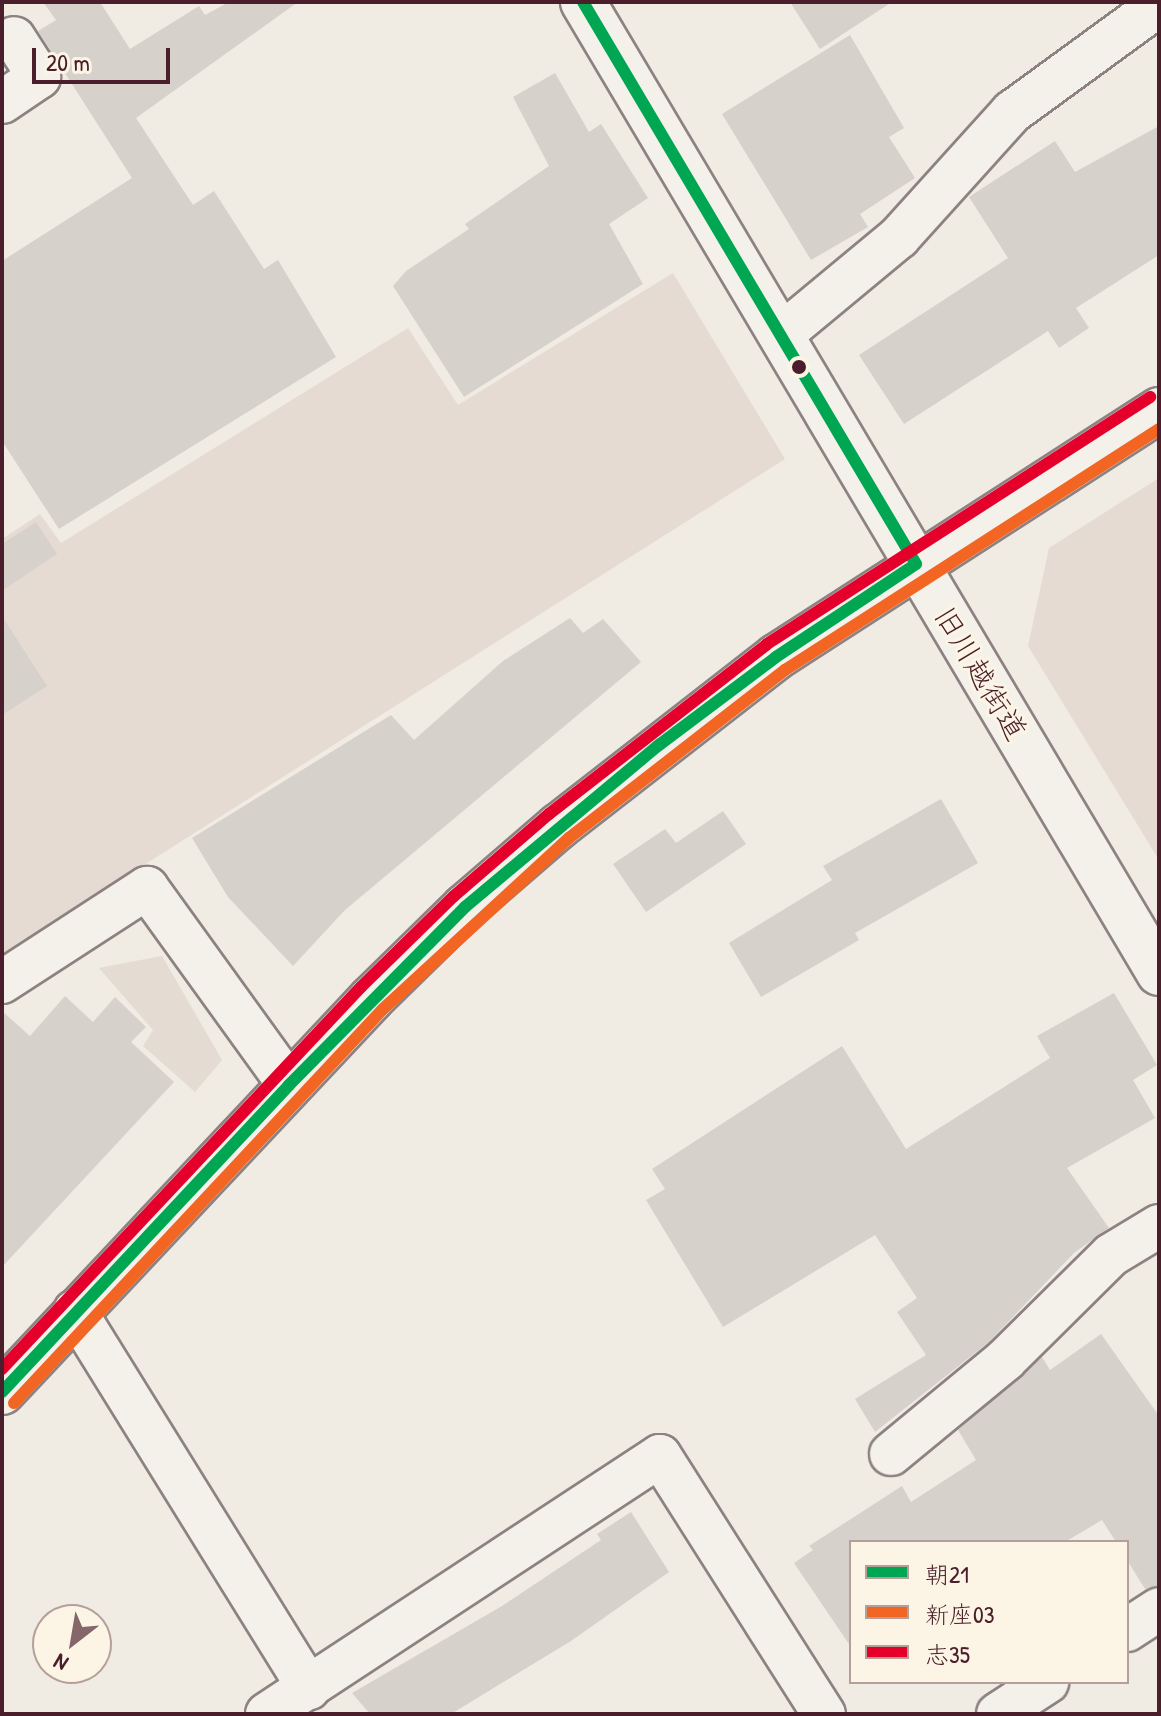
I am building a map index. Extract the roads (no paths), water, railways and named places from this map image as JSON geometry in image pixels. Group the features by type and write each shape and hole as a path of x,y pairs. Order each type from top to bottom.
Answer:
{"street":[{"name":"旧川越街道","path":"583,2 1159,971"},
{"path":"781,335 899,237 1012,112 1159,5"},
{"path":"2,102 39,77 14,38"},
{"path":"2,1392 289,1085 465,907 559,826 776,657 1159,410"},
{"path":"2,982 147,888 289,1085"},
{"path":"891,1454 1005,1360 1111,1255 1159,1226"},
{"path":"75,1311 309,1688"},
{"path":"267,1714 660,1456 824,1714"},
{"path":"1129,1629 1159,1609"},
{"path":"998,1714 1044,1684"}]}
